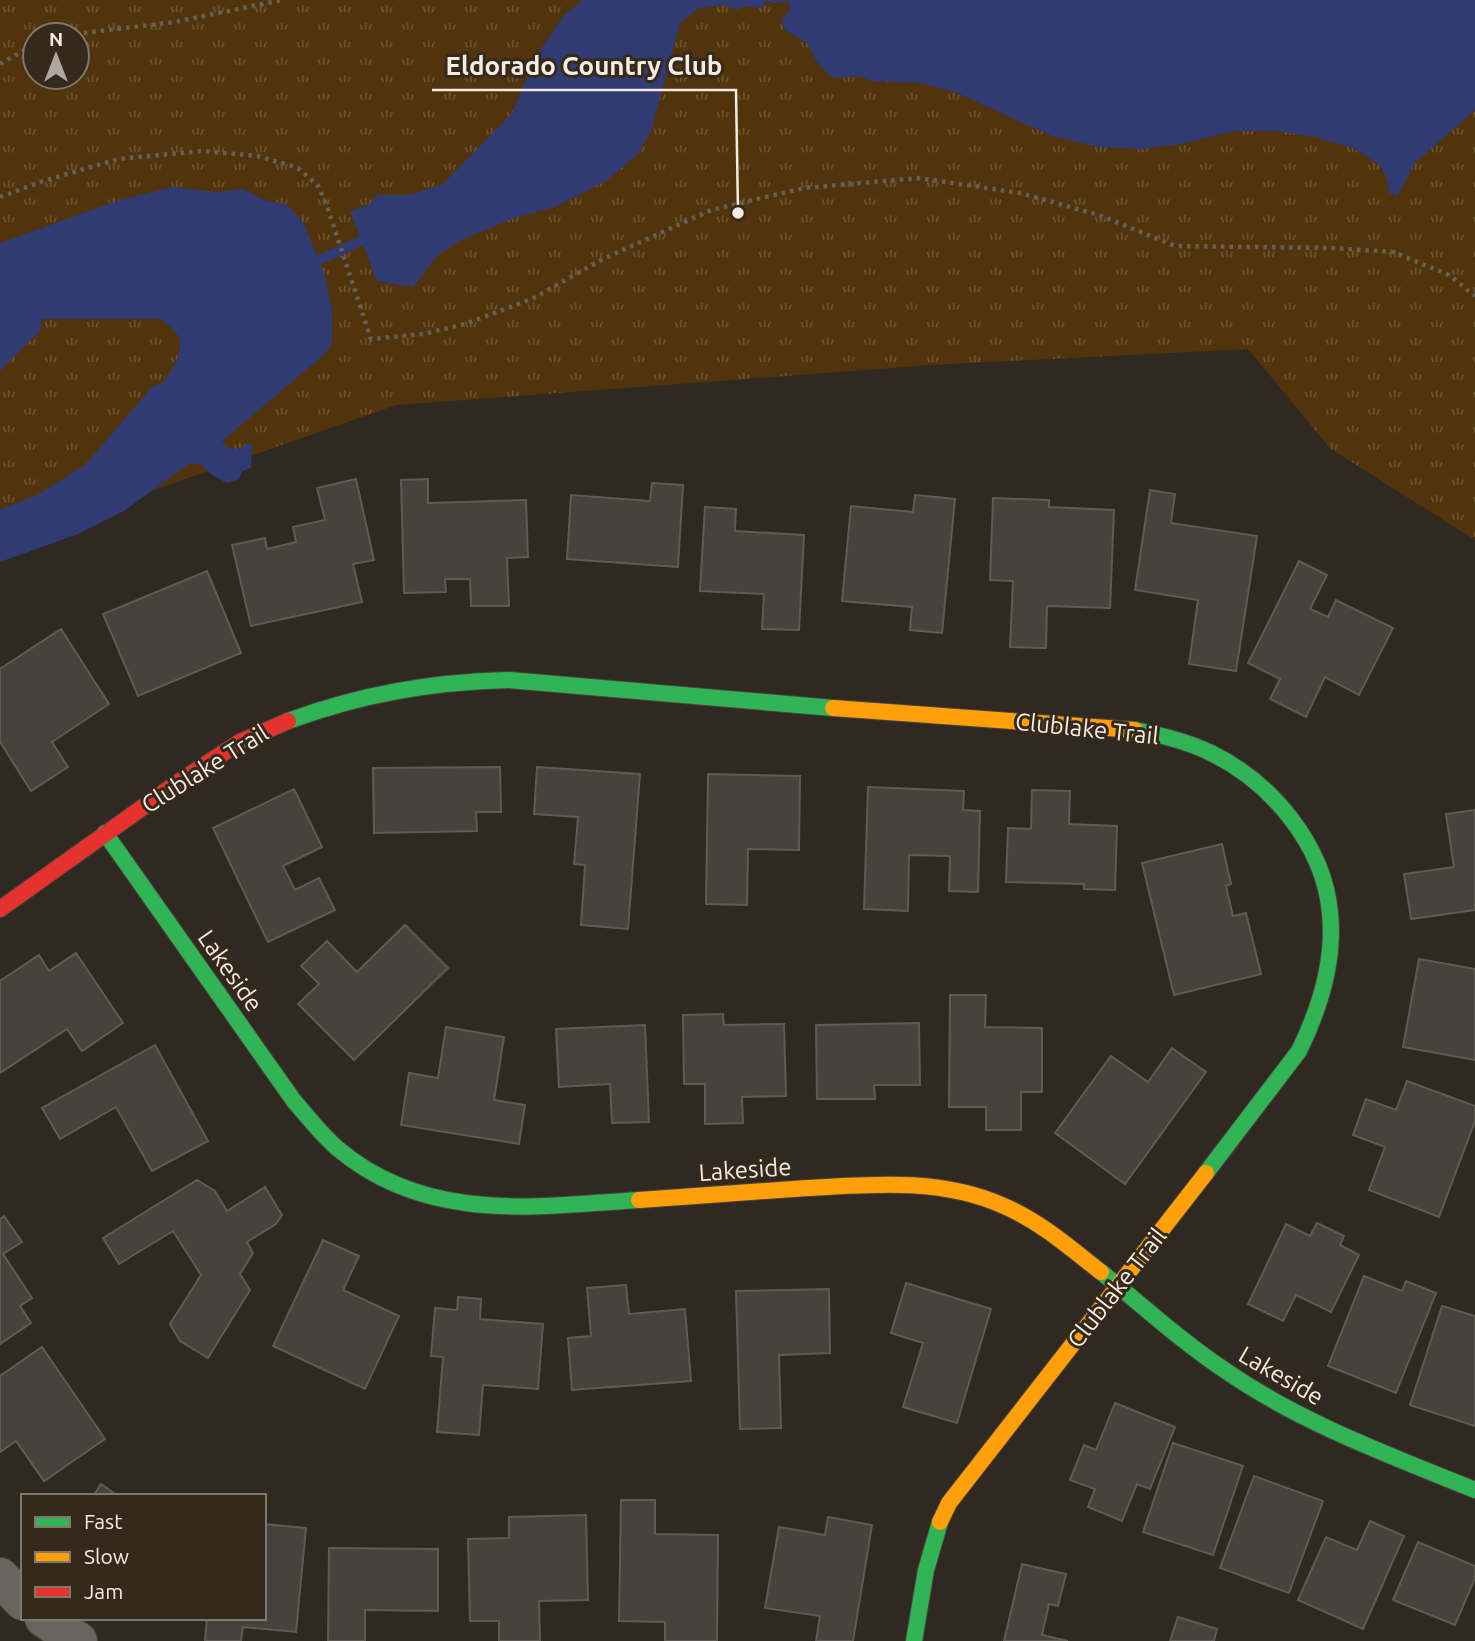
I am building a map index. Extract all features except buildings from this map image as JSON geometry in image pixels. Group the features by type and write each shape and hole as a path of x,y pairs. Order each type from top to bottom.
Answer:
{"street":[{"name":"Clublake Trail","path":"0,909 211,760 268,728 326,707 381,693 467,681 509,680 870,711 1134,730 1191,743 1222,757 1269,794 1307,845 1327,892 1328,965 1310,1032 1119,1286 949,1503 939,1519 932,1542 914,1641"},
{"name":"Lakeside","path":"105,833 302,1110 326,1138 346,1155 399,1184 430,1196 460,1203 527,1207 877,1184 928,1186 978,1196 1026,1217 1049,1231 1225,1371 1256,1391 1343,1436 1475,1490"},
{"path":"0,1577 21,1599"},
{"path":"47,1620 78,1641"}],"path":[{"path":"91,32 175,22 282,0"},
{"path":"0,64 21,52"},
{"path":"0,197 43,181 119,159 202,151 258,156 298,168 318,186 326,203 372,339 423,334 465,324 532,299 601,260 711,210 804,188 919,178 1020,193 1099,215 1175,246 1331,248 1392,252 1448,275 1475,296"}],"green space":[{"path":"0,0 1475,0 1475,540 1331,449 1248,349 931,365 396,405 0,544"}],"water":[{"path":"583,0 1475,0 1475,110 1415,163 1397,196 1389,193 1388,182 1381,166 1355,149 1315,137 1277,131 1234,131 1182,144 1141,149 1099,147 1052,136 955,92 921,83 873,81 857,76 831,77 817,62 807,43 784,29 782,19 790,9 788,1 767,1 761,8 744,6 739,10 722,5 697,9 680,23 651,131 637,155 606,181 555,207 514,218 461,240 437,256 413,287 377,281 350,211 369,205 377,195 409,195 443,184 512,113 536,56 564,15"},
{"path":"172,187 216,192 243,189 264,200 288,205 304,224 324,273 332,310 332,344 326,353 222,441 227,448 238,449 252,442 251,468 242,471 239,479 227,483 200,464 189,464 124,511 78,534 0,562 0,510 39,494 86,464 153,386 163,383 180,351 180,340 172,328 161,319 41,319 41,330 0,371 0,243 117,201"}],"waterway":[{"path":"308,260 319,260 372,236"}],"traffic: fast":[{"path":"288,721 343,703 397,691 452,683 509,680 833,708"},
{"path":"1135,730 1193,745 1233,765 1254,781 1291,818 1306,840 1326,888 1330,913 1330,949 1324,984 1313,1018 1299,1051 1206,1173"},
{"path":"105,833 294,1101 331,1143 371,1172 406,1189 481,1205 559,1205 639,1200"},
{"path":"1101,1272 1194,1348 1255,1390 1316,1423 1475,1490"},
{"path":"914,1641 926,1570 940,1522"}],"traffic: slow":[{"path":"833,708 1135,730"},
{"path":"940,1522 949,1503 1206,1173"},
{"path":"639,1200 874,1185 927,1186 953,1190 979,1196 1018,1212 1055,1236 1101,1272"}],"traffic: jam":[{"path":"0,909 174,785 240,742 288,721"}],"place":[{"name":"Eldorado Country Club","path":"738,213"}]}
